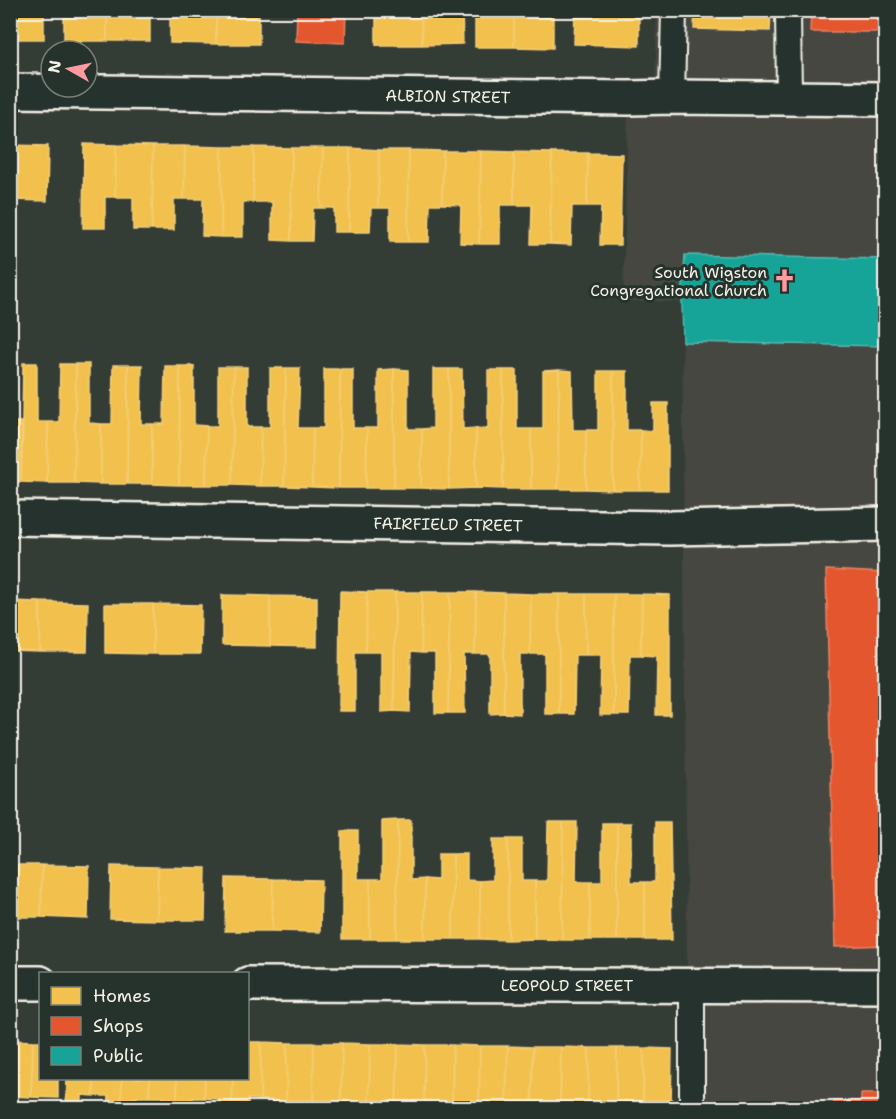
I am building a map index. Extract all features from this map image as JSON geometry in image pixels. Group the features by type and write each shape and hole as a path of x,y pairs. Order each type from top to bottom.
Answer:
{"street":[{"name":"ALBION STREET","path":"10,91 885,99"},
{"name":"FAIRFIELD STREET","path":"10,518 669,528 885,524"},
{"path":"10,983 39,983"},
{"name":"LEOPOLD STREET","path":"249,984 885,986"}],"lane":[{"path":"672,97 674,10"},
{"path":"788,10 789,98"},
{"path":"692,985 692,1108"}],"shaded area":[{"path":"657,11 885,11 885,1108 688,1108 682,302 623,301 628,98 655,96"}],"building: Homes":[{"path":"10,10 44,10 44,39 10,39"},
{"path":"64,10 107,10 107,41 64,39"},
{"path":"107,10 150,10 150,41 107,41"},
{"path":"170,10 216,10 216,44 170,43"},
{"path":"216,10 259,10 259,44 216,44"},
{"path":"376,10 421,10 422,45 376,45"},
{"path":"421,10 462,10 463,44 422,45"},
{"path":"475,10 514,10 514,47 475,47"},
{"path":"514,10 553,10 553,48 514,47"},
{"path":"575,10 639,10 639,46 574,44"},
{"path":"695,10 771,10 770,31 694,29"},
{"path":"84,144 116,145 115,197 105,197 105,228 83,228"},
{"path":"11,145 48,146 47,201 11,200"},
{"path":"116,145 153,146 152,230 133,230 133,197 115,197"},
{"path":"153,146 185,146 184,199 174,199 174,230 152,230"},
{"path":"185,146 222,147 221,237 202,236 203,199 184,199"},
{"path":"222,147 254,147 253,202 243,202 243,237 221,237"},
{"path":"254,147 292,148 291,241 272,240 272,202 253,202"},
{"path":"292,148 323,148 321,208 313,208 312,241 291,241"},
{"path":"323,148 350,148 349,232 334,232 334,208 321,208"},
{"path":"350,148 379,150 378,208 371,208 370,232 349,232"},
{"path":"379,150 409,150 408,242 390,242 390,208 378,208"},
{"path":"409,150 443,151 442,204 430,204 429,242 408,242"},
{"path":"443,151 481,151 479,244 460,243 461,205 442,204"},
{"path":"481,151 514,152 514,205 500,205 500,244 479,244"},
{"path":"514,152 552,153 550,244 531,244 532,205 514,205"},
{"path":"552,153 588,153 587,206 572,206 571,245 550,244"},
{"path":"588,153 622,154 620,245 600,245 601,206 587,206"},
{"path":"23,363 37,363 37,422 48,422 47,483 21,482"},
{"path":"60,364 76,364 74,483 47,483 48,422 59,422"},
{"path":"76,364 89,364 89,423 101,424 101,484 74,483"},
{"path":"113,365 128,365 127,484 101,484 101,424 112,424"},
{"path":"128,365 142,365 141,424 152,424 152,484 127,484"},
{"path":"165,366 180,366 179,485 152,484 152,424 164,424"},
{"path":"180,366 194,366 194,425 207,426 206,485 179,485"},
{"path":"218,367 234,367 232,485 206,485 207,426 218,426"},
{"path":"234,367 247,367 247,427 261,427 260,486 232,485"},
{"path":"270,368 286,368 284,486 260,486 261,427 270,427"},
{"path":"286,368 300,368 298,428 313,428 312,487 284,486"},
{"path":"324,369 340,369 339,488 312,487 313,428 324,428"},
{"path":"340,369 353,369 353,428 367,428 366,488 339,488"},
{"path":"394,369 408,370 408,429 422,429 421,488 394,488"},
{"path":"394,369 394,488 366,488 367,428 378,428 378,370"},
{"path":"433,369 449,369 449,489 421,488 422,429 433,428"},
{"path":"449,369 462,369 463,429 476,428 476,488 449,489"},
{"path":"488,370 503,370 503,489 476,488 476,428 488,429"},
{"path":"503,370 517,370 517,429 531,429 531,489 503,489"},
{"path":"559,370 572,371 573,430 586,430 586,489 558,489"},
{"path":"559,370 558,489 531,489 531,429 543,429 543,371"},
{"path":"598,371 613,371 613,490 586,489 586,430 598,430"},
{"path":"613,371 627,371 627,430 641,430 640,490 613,490"},
{"path":"653,403 668,403 668,490 640,490 641,430 653,431"},
{"path":"10,422 23,422 21,482 10,482"},
{"path":"340,591 367,592 366,652 355,652 355,711 339,711"},
{"path":"367,592 395,592 394,711 381,712 381,652 366,652"},
{"path":"395,592 422,592 421,653 411,652 410,712 394,711"},
{"path":"422,592 450,592 448,713 435,713 435,653 421,653"},
{"path":"450,592 476,592 475,654 464,654 465,713 448,713"},
{"path":"476,592 504,593 504,713 490,714 490,654 475,654"},
{"path":"504,593 531,594 530,654 520,654 520,714 504,713"},
{"path":"531,594 559,594 559,714 545,714 545,654 530,654"},
{"path":"559,594 586,594 586,655 575,655 574,714 559,714"},
{"path":"586,594 614,594 614,715 600,715 601,655 586,655"},
{"path":"614,594 642,594 641,655 630,655 629,715 614,715"},
{"path":"642,594 670,595 670,715 656,715 657,656 641,655"},
{"path":"222,595 270,596 270,646 222,645"},
{"path":"270,596 317,597 317,647 270,646"},
{"path":"10,601 40,602 40,652 10,651"},
{"path":"40,602 88,603 87,652 40,652"},
{"path":"105,604 153,604 153,654 105,653"},
{"path":"153,604 201,605 200,654 153,654"},
{"path":"398,820 411,820 411,880 425,879 425,939 397,939"},
{"path":"398,820 397,939 370,939 370,879 382,879 382,821"},
{"path":"548,822 563,822 562,940 535,939 535,881 547,881"},
{"path":"563,822 577,822 576,882 590,882 590,940 562,940"},
{"path":"655,822 670,822 672,940 645,940 645,882 655,882"},
{"path":"602,823 617,823 617,940 590,940 590,882 602,882"},
{"path":"617,823 631,823 631,882 645,882 645,940 617,940"},
{"path":"342,831 358,831 358,879 370,879 370,939 342,939"},
{"path":"493,839 508,839 508,940 480,939 480,881 493,880"},
{"path":"508,839 522,839 522,881 535,881 535,939 508,940"},
{"path":"438,854 453,854 453,939 425,939 425,879 438,880"},
{"path":"453,854 467,854 467,880 480,881 480,939 453,939"},
{"path":"10,865 42,865 41,917 10,917"},
{"path":"42,865 89,866 88,919 41,917"},
{"path":"111,866 158,867 157,920 110,919"},
{"path":"158,867 206,868 205,920 157,920"},
{"path":"226,878 273,879 272,931 225,931"},
{"path":"273,879 321,880 320,932 272,931"},
{"path":"10,1040 33,1041 31,1097 10,1096"},
{"path":"33,1041 39,1041 39,1080 58,1080 58,1098 31,1097"},
{"path":"249,1042 261,1042 260,1100 248,1099 248,1108 232,1108 233,1080 249,1080"},
{"path":"261,1042 287,1043 286,1108 272,1108 272,1100 260,1100"},
{"path":"287,1043 314,1043 313,1101 301,1101 301,1108 286,1108"},
{"path":"314,1043 342,1043 341,1108 328,1108 328,1102 313,1101"},
{"path":"342,1043 370,1044 369,1102 357,1102 357,1108 341,1108"},
{"path":"370,1044 398,1044 396,1108 383,1108 383,1103 369,1102"},
{"path":"398,1044 425,1045 424,1101 412,1101 412,1108 396,1108"},
{"path":"425,1045 453,1045 452,1108 439,1108 439,1101 424,1101"},
{"path":"453,1045 480,1046 479,1103 468,1102 467,1108 452,1108"},
{"path":"480,1046 508,1046 506,1108 493,1108 493,1103 479,1103"},
{"path":"508,1046 533,1047 532,1104 522,1103 522,1108 506,1108"},
{"path":"533,1047 561,1047 560,1108 547,1108 547,1104 532,1104"},
{"path":"561,1047 589,1048 588,1104 576,1104 576,1108 560,1108"},
{"path":"589,1048 617,1048 616,1108 602,1108 602,1105 588,1104"},
{"path":"617,1048 644,1048 643,1105 616,1108"},
{"path":"644,1048 672,1049 671,1108 643,1105"},
{"path":"67,1080 94,1080 94,1096 82,1095 82,1108 66,1108"},
{"path":"94,1080 122,1080 121,1108 108,1108 109,1096 94,1096"},
{"path":"122,1080 150,1080 149,1097 137,1097 137,1108 121,1108"},
{"path":"150,1080 177,1080 177,1108 163,1108 163,1097 149,1097"},
{"path":"177,1080 205,1080 204,1098 193,1098 193,1108 177,1108"},
{"path":"205,1080 233,1080 232,1108 219,1108 219,1099 204,1098"}],"building: Shops":[{"path":"297,10 346,10 345,43 296,41"},
{"path":"811,10 886,10 886,32 810,32"},
{"path":"826,570 886,573 886,945 835,947"},
{"path":"861,1094 886,1094 886,1108 834,1108 834,1101 861,1101"}],"building: Public":[{"name":"South Wigston Congregational Church","path":"685,255 886,259 886,346 683,342 682,302"}],"place":[{"name":"South Wigston Congregational Church","path":"785,281"}]}
